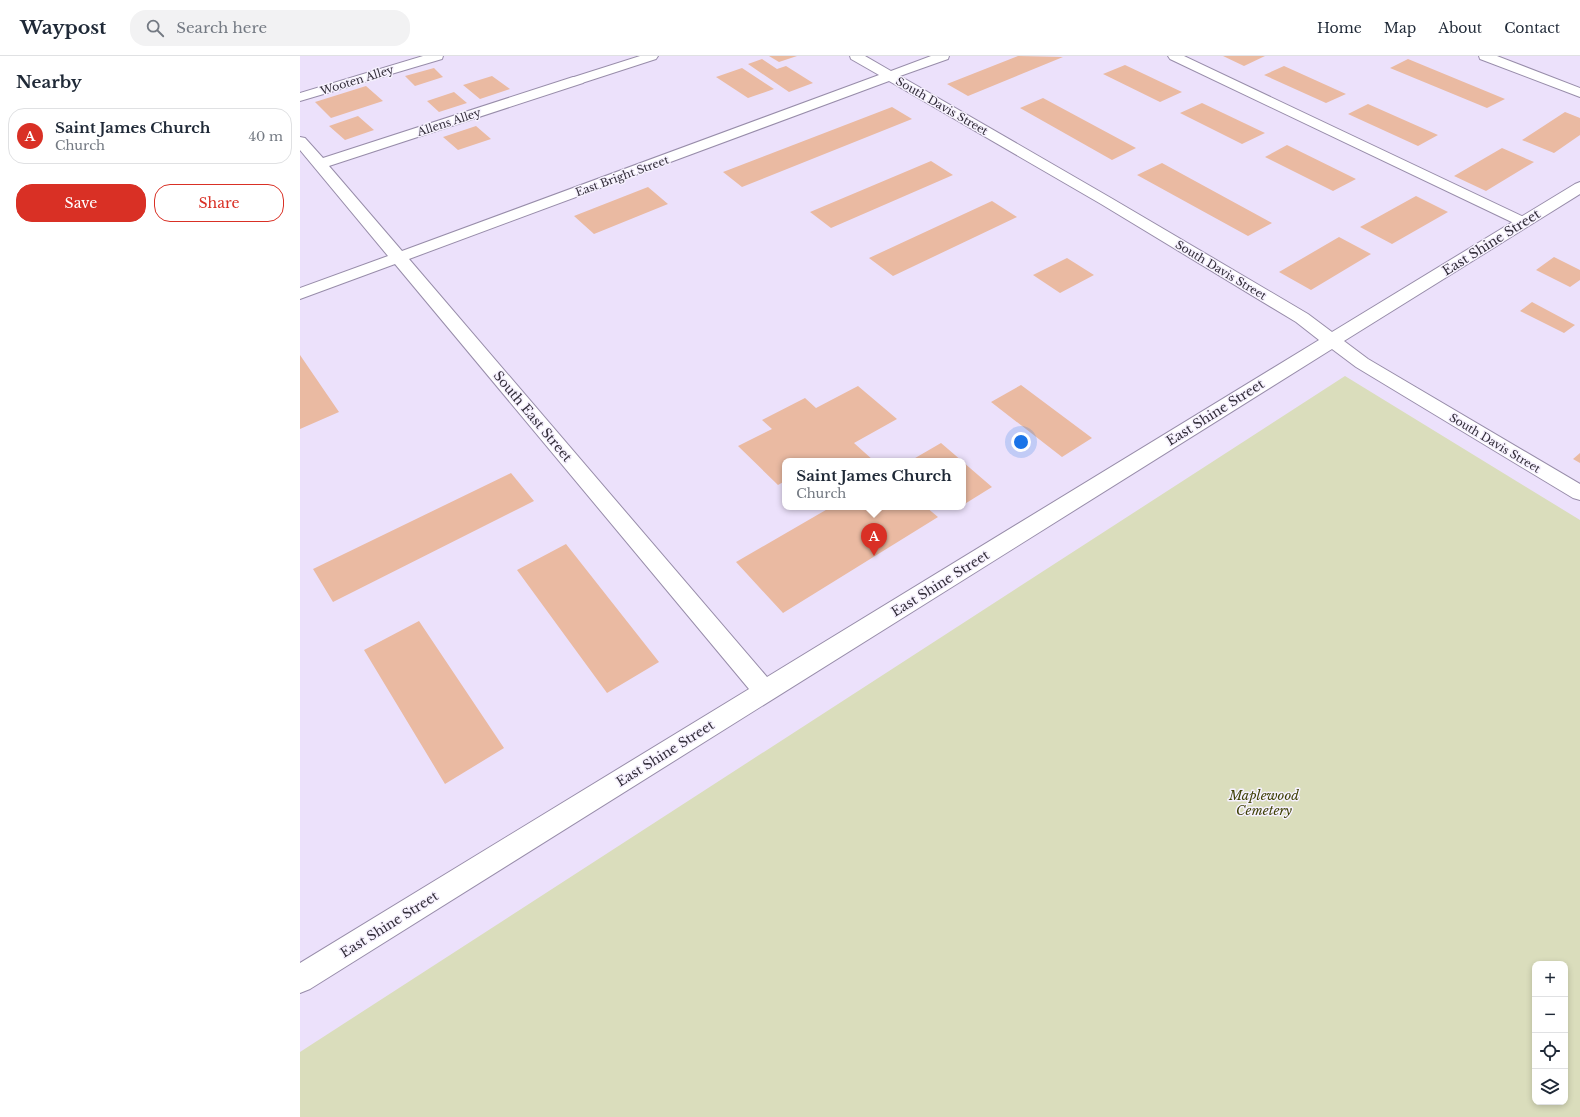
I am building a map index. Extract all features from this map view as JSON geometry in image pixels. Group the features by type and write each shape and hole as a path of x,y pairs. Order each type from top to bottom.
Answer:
{"street":[{"name":"Wooten Alley","path":"300,97 437,56"},
{"name":"South Davis Street","path":"856,56 1302,318 1362,363 1580,493"},
{"name":"East Bright Street","path":"300,294 943,56"},
{"path":"1485,56 1580,93"},
{"name":"Allens Alley","path":"320,164 578,80"},
{"name":"South East Street","path":"300,141 765,692"},
{"name":"East Shine Street","path":"300,979 1580,187"}],"lane":[{"path":"578,80 652,56"},
{"path":"1174,56 1523,222"}],"green space":[{"name":"Maplewood Cemetery","path":"1345,376 1580,520 1580,1117 300,1117 300,1052"}],"building":[{"path":"769,56 797,56 779,62"},
{"path":"1018,56 1063,57 968,96 947,84"},
{"path":"1223,56 1265,56 1244,66"},
{"path":"762,59 777,69 786,66 813,83 789,92 748,64"},
{"path":"1408,59 1505,99 1487,108 1390,68"},
{"path":"1125,65 1182,92 1160,102 1103,74"},
{"path":"1284,66 1346,94 1326,103 1264,75"},
{"path":"434,68 443,77 415,86 405,76"},
{"path":"742,68 774,89 748,98 716,77"},
{"path":"492,76 510,89 480,99 463,85"},
{"path":"366,86 383,101 331,118 315,102"},
{"path":"454,92 467,103 439,112 427,101"},
{"path":"1043,98 1136,148 1112,160 1020,108"},
{"path":"1202,103 1265,133 1242,144 1180,113"},
{"path":"1368,104 1438,135 1418,146 1348,114"},
{"path":"892,107 912,119 742,187 723,172"},
{"path":"1565,112 1580,118 1580,135 1554,153 1522,140"},
{"path":"358,116 374,130 345,140 329,126"},
{"path":"476,126 491,139 458,150 443,137"},
{"path":"1287,145 1356,179 1333,191 1265,157"},
{"path":"1502,148 1534,162 1486,191 1454,176"},
{"path":"931,161 953,175 831,228 810,212"},
{"path":"1162,163 1272,223 1248,236 1137,175"},
{"path":"648,187 668,204 594,234 574,216"},
{"path":"1416,196 1448,212 1392,244 1360,227"},
{"path":"992,201 1017,217 893,276 869,258"},
{"path":"1339,237 1371,254 1311,290 1279,272"},
{"path":"1554,257 1580,270 1580,280 1570,287 1536,270"},
{"path":"1067,258 1094,275 1060,293 1033,275"},
{"path":"1532,302 1575,325 1564,333 1520,311"},
{"path":"300,355 339,412 300,429"},
{"path":"1021,385 1092,438 1062,457 991,402"},
{"path":"858,386 897,419 854,443 871,458 782,458 782,483 778,485 738,446 772,429 762,420 805,398 816,408"},
{"path":"941,443 958,458 915,458"},
{"path":"1580,453 1580,463 1573,459"},
{"path":"966,465 992,487 966,503"},
{"path":"511,473 534,501 333,602 313,569"},
{"path":"826,510 930,510 938,517 783,613 736,562"},
{"path":"566,544 659,662 607,693 517,570"},
{"path":"419,621 504,748 445,784 364,650"}],"place":[{"name":"Saint James Church","path":"874,556"}]}
